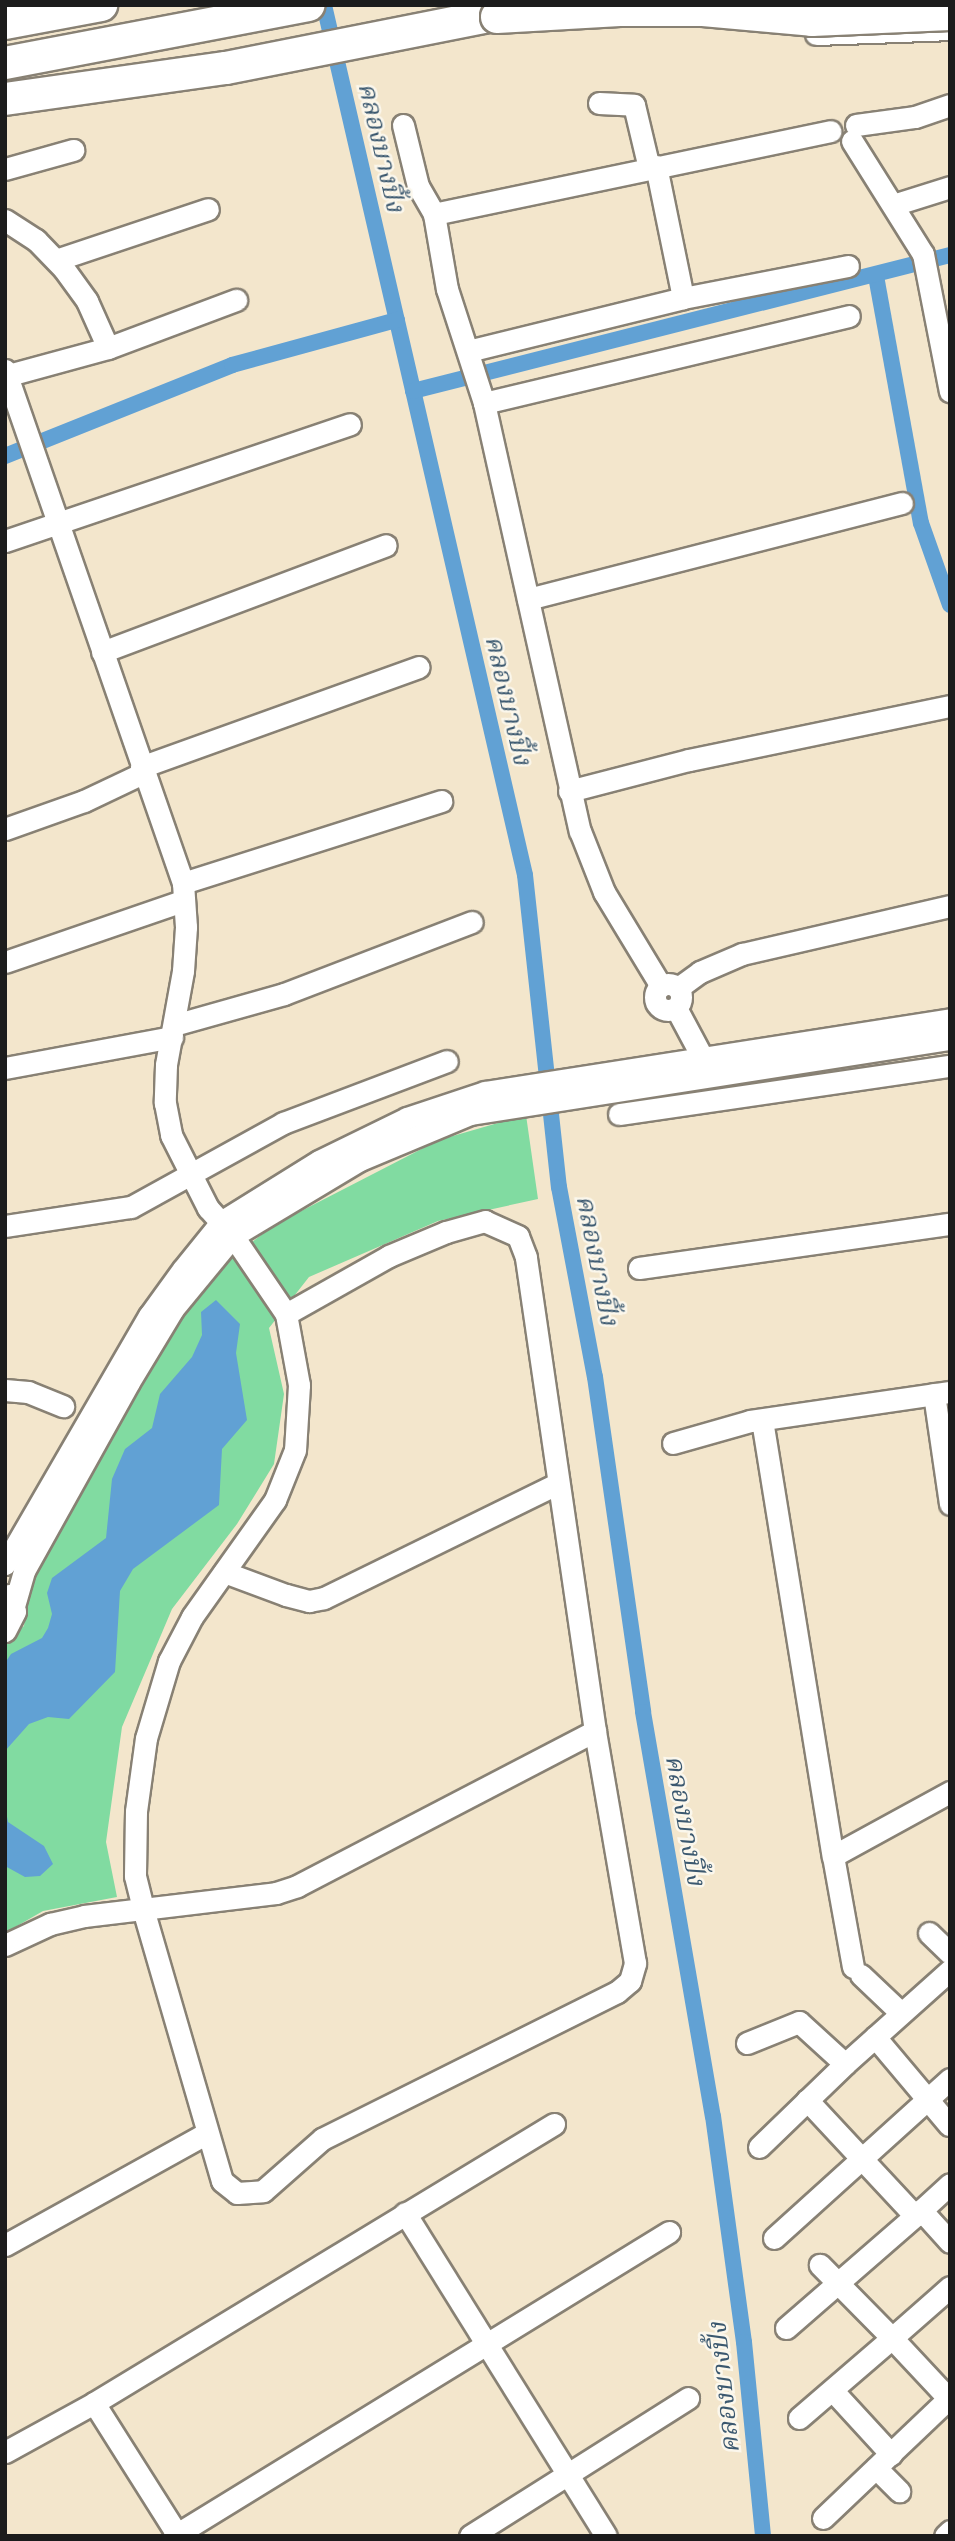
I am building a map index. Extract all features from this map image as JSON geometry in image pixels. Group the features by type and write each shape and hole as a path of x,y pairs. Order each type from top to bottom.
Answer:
{"highway":[{"path":"5,23 101,5"},
{"path":"5,63 309,5"},
{"path":"5,99 226,68 497,17 541,5"},
{"path":"497,17 634,10 703,10 812,20 950,14"}],"street":[{"path":"791,5 792,33 876,35 950,29"},
{"path":"599,103 634,105 652,167 682,298"},
{"path":"433,214 830,131 835,142 854,133 950,105"},
{"path":"403,125 418,186 433,214 447,289 482,398 569,791 604,892 672,994 712,1078"},
{"path":"854,133 894,205 916,238 946,335 950,391"},
{"path":"5,169 73,150"},
{"path":"894,205 950,187"},
{"path":"56,260 208,209"},
{"path":"5,220 56,260 87,301 108,348"},
{"path":"469,355 682,298 848,265"},
{"path":"236,300 108,348 6,374 183,892 186,927 165,1103 171,1135 188,1177 286,1314 299,1385 295,1450 275,1500 176,1643 146,1738 134,1845 143,1909 207,2133 222,2182 237,2193 263,2190 321,2139 617,1992 630,1981 635,1963 595,1731 526,1257 518,1236 485,1221 446,1232 348,1277 286,1314"},
{"path":"482,398 849,316"},
{"path":"5,541 350,424"},
{"path":"528,599 902,503"},
{"path":"102,652 386,545"},
{"path":"5,829 84,801 142,770 419,667"},
{"path":"569,791 689,760 950,706"},
{"path":"5,962 183,892 442,802"},
{"path":"672,994 700,972 742,954 950,906"},
{"path":"5,1069 173,1031 284,994 472,922"},
{"path":"5,1564 149,1316 227,1229 319,1161 407,1118 513,1086 950,1019"},
{"path":"5,1631 14,1619 10,1599 24,1571 142,1361 227,1229 360,1160 422,1131 470,1114 950,1039"},
{"path":"5,1226 131,1207 330,1101 447,1061"},
{"path":"619,1114 950,1066"},
{"path":"639,1268 950,1224"},
{"path":"5,1390 28,1392 63,1406"},
{"path":"673,1443 762,1420 942,1393 950,1504"},
{"path":"762,1420 833,1856 857,1971 901,2013"},
{"path":"224,1572 309,1601 324,1598 557,1484"},
{"path":"5,1945 50,1924 143,1909 276,1893 297,1886 595,1731"},
{"path":"833,1856 950,1792"},
{"path":"929,1933 950,1953"},
{"path":"759,2147 874,2037 950,1970"},
{"path":"747,2043 799,2022 845,2064"},
{"path":"874,2037 949,2125"},
{"path":"774,2238 861,2156 950,2079"},
{"path":"807,2100 950,2242"},
{"path":"5,2452 94,2403 554,2124"},
{"path":"5,2245 207,2133"},
{"path":"786,2328 840,2285 950,2185"},
{"path":"405,2214 566,2477 606,2536"},
{"path":"94,2403 177,2535 669,2232"},
{"path":"820,2265 949,2398 823,2518"},
{"path":"799,2418 950,2287"},
{"path":"833,2391 884,2461 900,2491"},
{"path":"470,2536 688,2398"},
{"path":"945,2536 950,2531"}],"green space":[{"path":"526,1115 538,1199 438,1221 309,1277 269,1328 284,1394 274,1464 237,1524 172,1609 122,1727 106,1842 117,1897 43,1911 5,1933 5,1640 24,1626 28,1583 187,1307 229,1260 274,1225 439,1140"}],"water":[{"path":"216,1300 240,1324 236,1353 247,1420 222,1449 219,1505 133,1569 120,1591 115,1672 69,1719 48,1717 29,1724 5,1751 5,1663 11,1654 42,1638 48,1628 52,1614 47,1593 52,1578 106,1538 112,1479 125,1449 152,1428 160,1394 192,1357 202,1335 201,1312"},
{"path":"5,1806 8,1822 44,1846 53,1864 40,1876 25,1877 5,1866"}],"waterway":[{"name":"คลองบางปิ้ง","path":"324,5 525,875 559,1187 595,1377 643,1712 713,2116 744,2342 763,2536"},
{"path":"413,391 950,255"},
{"path":"876,276 921,523 950,605"},
{"path":"5,456 232,365 397,320"}]}
